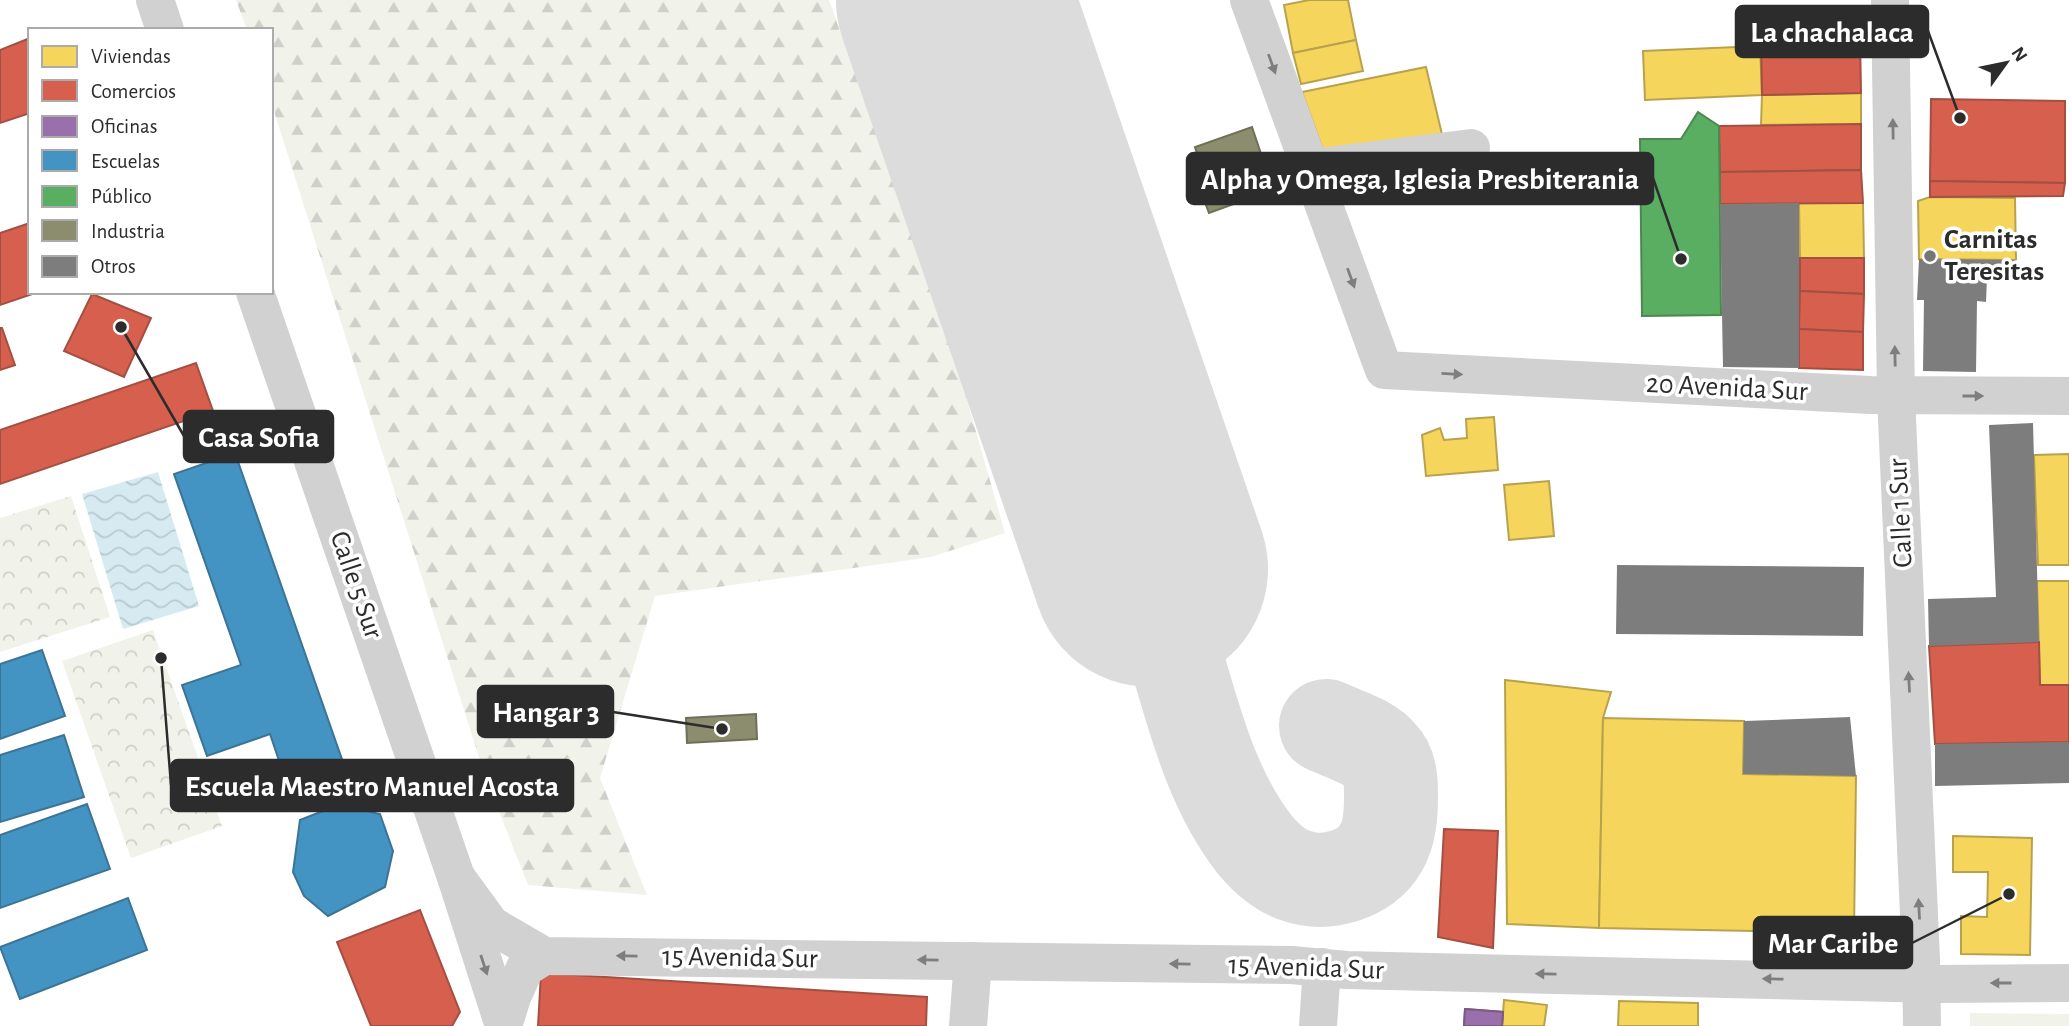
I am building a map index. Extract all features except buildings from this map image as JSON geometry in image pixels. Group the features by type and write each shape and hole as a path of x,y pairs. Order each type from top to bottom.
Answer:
{"street":[{"path":"155,0 164,28"},
{"path":"1248,0 1311,168 1471,148"},
{"name":"Calle 1 Sur","path":"1890,0 1896,396 1922,960 1922,1026"},
{"name":"20 Avenida Sur","path":"1311,168 1384,370 1896,396 2069,396"},
{"name":"Calle 5 Sur","path":"256,294 456,877 504,1026"},
{"name":"15 Avenida Sur","path":"456,877 491,925 544,956 1322,967 1347,970 1921,983 2069,983"},
{"path":"504,1026 512,997 525,968 544,956"},
{"path":"968,1026 973,961"},
{"path":"1318,1026 1322,967"}],"green space":[{"path":"236,0 829,0 955,358 1005,533 931,557 655,596 600,778 647,895 528,885 485,776 273,108 273,28 246,28"},
{"path":"71,496 110,617 0,652 0,518"},
{"path":"153,630 222,826 131,858 62,661"},
{"path":"1970,1013 2069,1014 2069,1026 1970,1026"}],"water":[{"path":"158,472 199,606 123,629 82,494"}],"taxiway":[{"path":"1150,569 1203,745 1230,807 1255,845 1269,859 1297,876 1320,880 1344,876 1366,865 1374,857 1381,848 1388,829 1391,796 1389,770 1376,751 1363,742 1326,726"}],"runway":[{"path":"954,0 1150,569"}],"place":[{"name":"La chachalaca","path":"1960,118"},
{"name":"Carnitas Teresitas","path":"1930,256"},
{"name":"Alpha y Omega, Iglesia Presbiterania","path":"1681,259"},
{"name":"Casa Sofia","path":"121,327"},
{"name":"Escuela Maestro Manuel Acosta","path":"161,658"},
{"name":"Hangar 3","path":"722,729"},
{"name":"Mar Caribe","path":"2009,894"}]}
